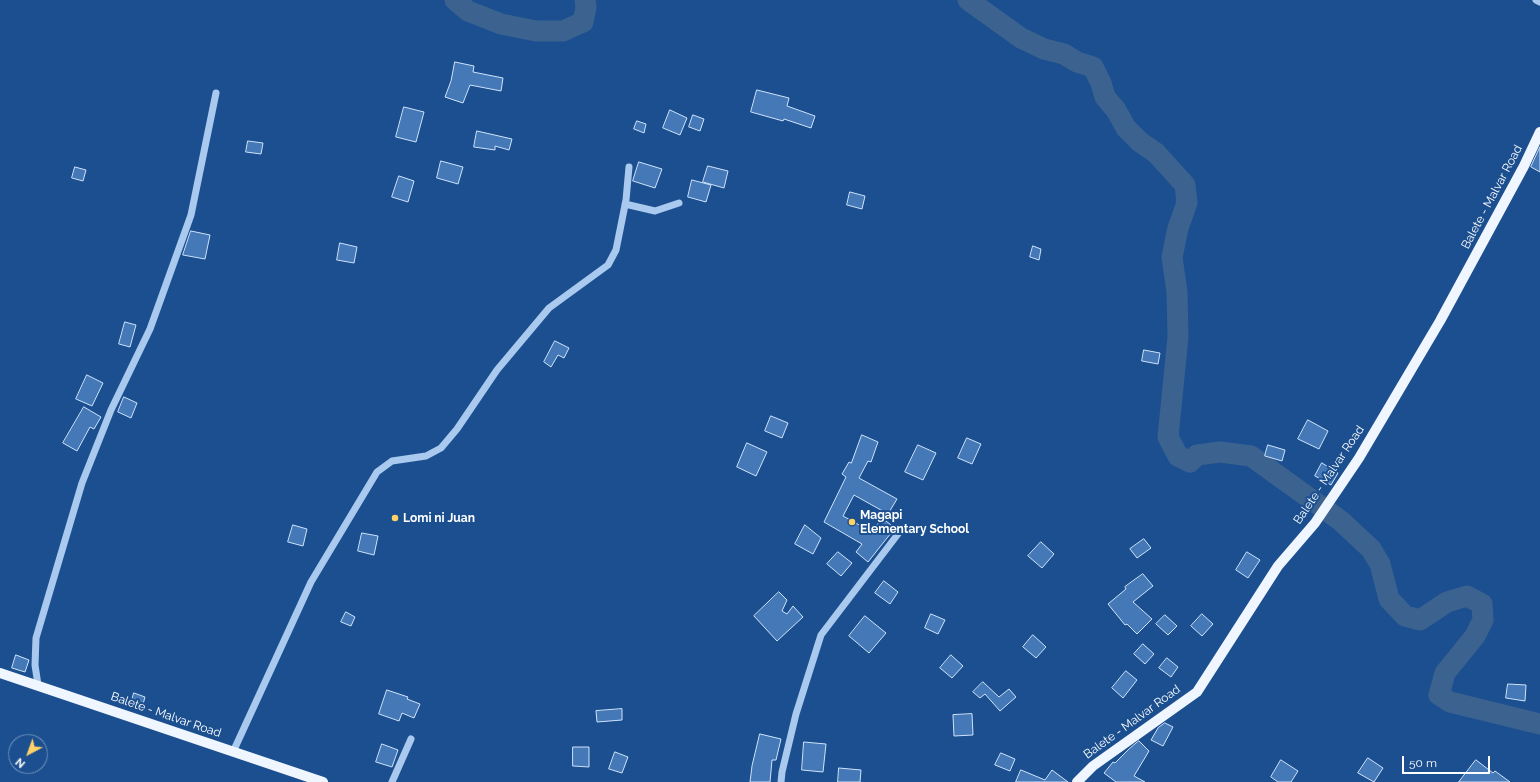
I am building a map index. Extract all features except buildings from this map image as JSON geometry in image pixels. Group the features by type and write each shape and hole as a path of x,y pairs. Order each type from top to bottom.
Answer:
{"main road":[{"name":"Balete - Malvar Road","path":"1077,782 1093,766 1197,692 1278,566 1315,523 1359,458 1440,321 1524,166 1540,132"},
{"name":"Balete - Malvar Road","path":"0,673 323,782"}],"street":[{"path":"1536,0 1540,2"},
{"path":"38,685 35,665 36,638 82,483 111,410 150,329 191,215 216,93"},
{"path":"233,752 311,582 378,472 392,461 426,456 441,448 457,429 497,370 549,308 608,265 616,250 625,204 629,167"},
{"path":"625,204 655,210 679,203"},
{"path":"781,782 796,714 821,635 902,530"},
{"path":"392,782 411,739"}],"waterway":[{"path":"455,0 468,11 501,24 536,31 563,31 583,22 586,7 585,0"},
{"path":"968,0 1021,38 1044,49 1064,54 1077,62 1093,67 1101,83 1105,97 1116,110 1126,128 1140,142 1156,153 1185,185 1187,203 1178,228 1172,257 1177,292 1178,337 1168,437 1178,456 1190,462 1197,455 1220,452 1251,456 1341,521 1371,549 1380,564 1389,599 1405,616 1420,620 1447,602 1467,596 1482,604 1483,620 1475,636 1445,673 1439,695 1450,702 1540,724"}],"place":[{"name":"Lomi ni Juan","path":"395,518"},
{"name":"Magapi Elementary School","path":"852,522"}]}
